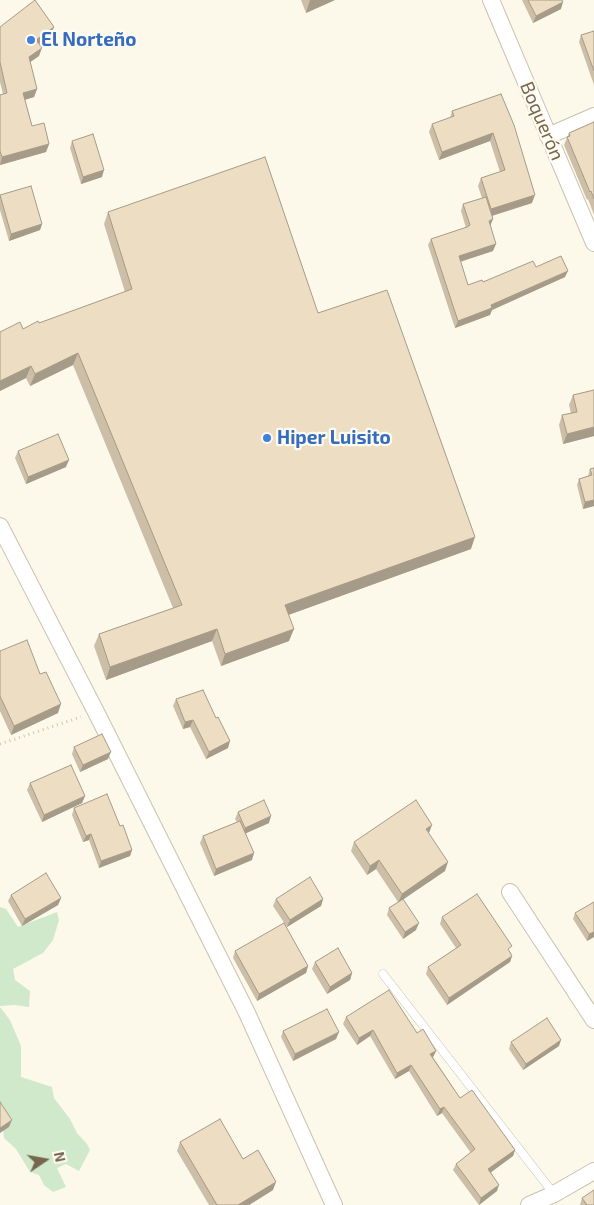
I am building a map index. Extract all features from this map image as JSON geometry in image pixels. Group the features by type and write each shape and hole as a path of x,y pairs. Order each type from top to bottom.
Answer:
{"street":[{"name":"Boquerón","path":"491,0 594,243"},
{"path":"548,136 594,116"},
{"path":"0,526 247,1013 334,1205"},
{"path":"510,892 594,1020"},
{"path":"529,1205 554,1194 594,1171"}],"lane":[{"path":"383,974 554,1194"}],"path":[{"path":"0,744 96,712"}],"green space":[{"path":"0,907 6,909 18,927 57,912 59,920 53,940 43,953 13,969 15,980 30,991 29,1007 0,1006"},
{"path":"0,1007 10,1020 21,1046 21,1077 52,1087 54,1098 90,1150 79,1171 66,1164 57,1168 66,1187 53,1192 44,1185 39,1175 30,1172 16,1149 4,1138 0,1104"}],"building":[{"path":"35,0 54,27 36,40 42,48 29,57 37,89 23,93 32,126 44,123 49,144 2,157 0,151 0,95 7,93 0,62 0,27"},
{"path":"528,0 562,0 563,2 536,16"},
{"path":"594,31 594,71 581,35"},
{"path":"501,94 514,125 535,195 491,209 481,178 505,170 493,133 442,152 432,124 454,116 452,111"},
{"path":"594,122 594,199 567,137 570,136 569,133"},
{"path":"93,134 104,170 83,177 72,141"},
{"name":"Hiper Luisito","path":"265,157 318,313 387,290 475,537 285,605 294,629 225,654 217,629 110,667 99,634 182,605 78,353 35,374 31,366 0,381 0,332 20,322 23,329 38,321 39,323 132,289 108,212"},
{"path":"31,186 42,224 11,234 0,195"},
{"path":"486,197 493,219 489,221 496,244 459,256 468,285 482,280 483,282 533,261 536,267 561,256 568,271 491,305 492,308 458,321 431,239 470,225 463,204"},
{"path":"594,390 594,427 567,434 562,415 577,412 573,395"},
{"path":"58,434 69,460 28,477 18,451"},
{"path":"594,468 594,500 585,502 579,479 592,475 590,469"},
{"path":"27,640 40,674 46,672 61,704 14,726 0,696 0,651"},
{"path":"203,690 216,718 218,717 230,741 209,752 193,720 185,722 176,699"},
{"path":"102,734 111,752 83,765 74,747"},
{"path":"71,765 85,796 44,815 30,783"},
{"path":"107,794 120,826 123,825 132,850 101,861 91,834 86,836 74,808"},
{"path":"264,800 271,816 245,828 238,812"},
{"path":"416,800 432,825 426,829 448,862 402,894 379,860 370,866 354,842"},
{"path":"240,821 254,853 216,869 203,836"},
{"path":"46,873 61,898 25,919 11,895"},
{"path":"310,877 323,899 290,920 276,899"},
{"path":"477,894 512,946 508,949 512,956 449,998 428,967 461,945 442,917"},
{"path":"403,899 419,923 405,932 389,908"},
{"path":"594,902 594,932 589,934 575,913"},
{"path":"284,923 308,966 259,994 235,951"},
{"path":"338,948 352,973 330,987 315,962"},
{"path":"389,990 417,1033 423,1029 436,1051 430,1054 460,1098 472,1090 515,1150 488,1169 499,1185 481,1198 456,1164 475,1149 444,1107 440,1109 411,1065 397,1073 373,1030 359,1038 346,1017"},
{"path":"327,1009 339,1032 295,1054 283,1031"},
{"path":"547,1018 561,1040 526,1064 511,1042"},
{"path":"0,1102 12,1120 0,1128"},
{"path":"220,1119 243,1159 258,1150 276,1182 238,1205 217,1205 180,1142"},
{"path":"594,1190 594,1205 587,1205 582,1198"}],"place":[{"name":"El Norteño","path":"31,40"},
{"name":"Hiper Luisito","path":"267,438"}]}
